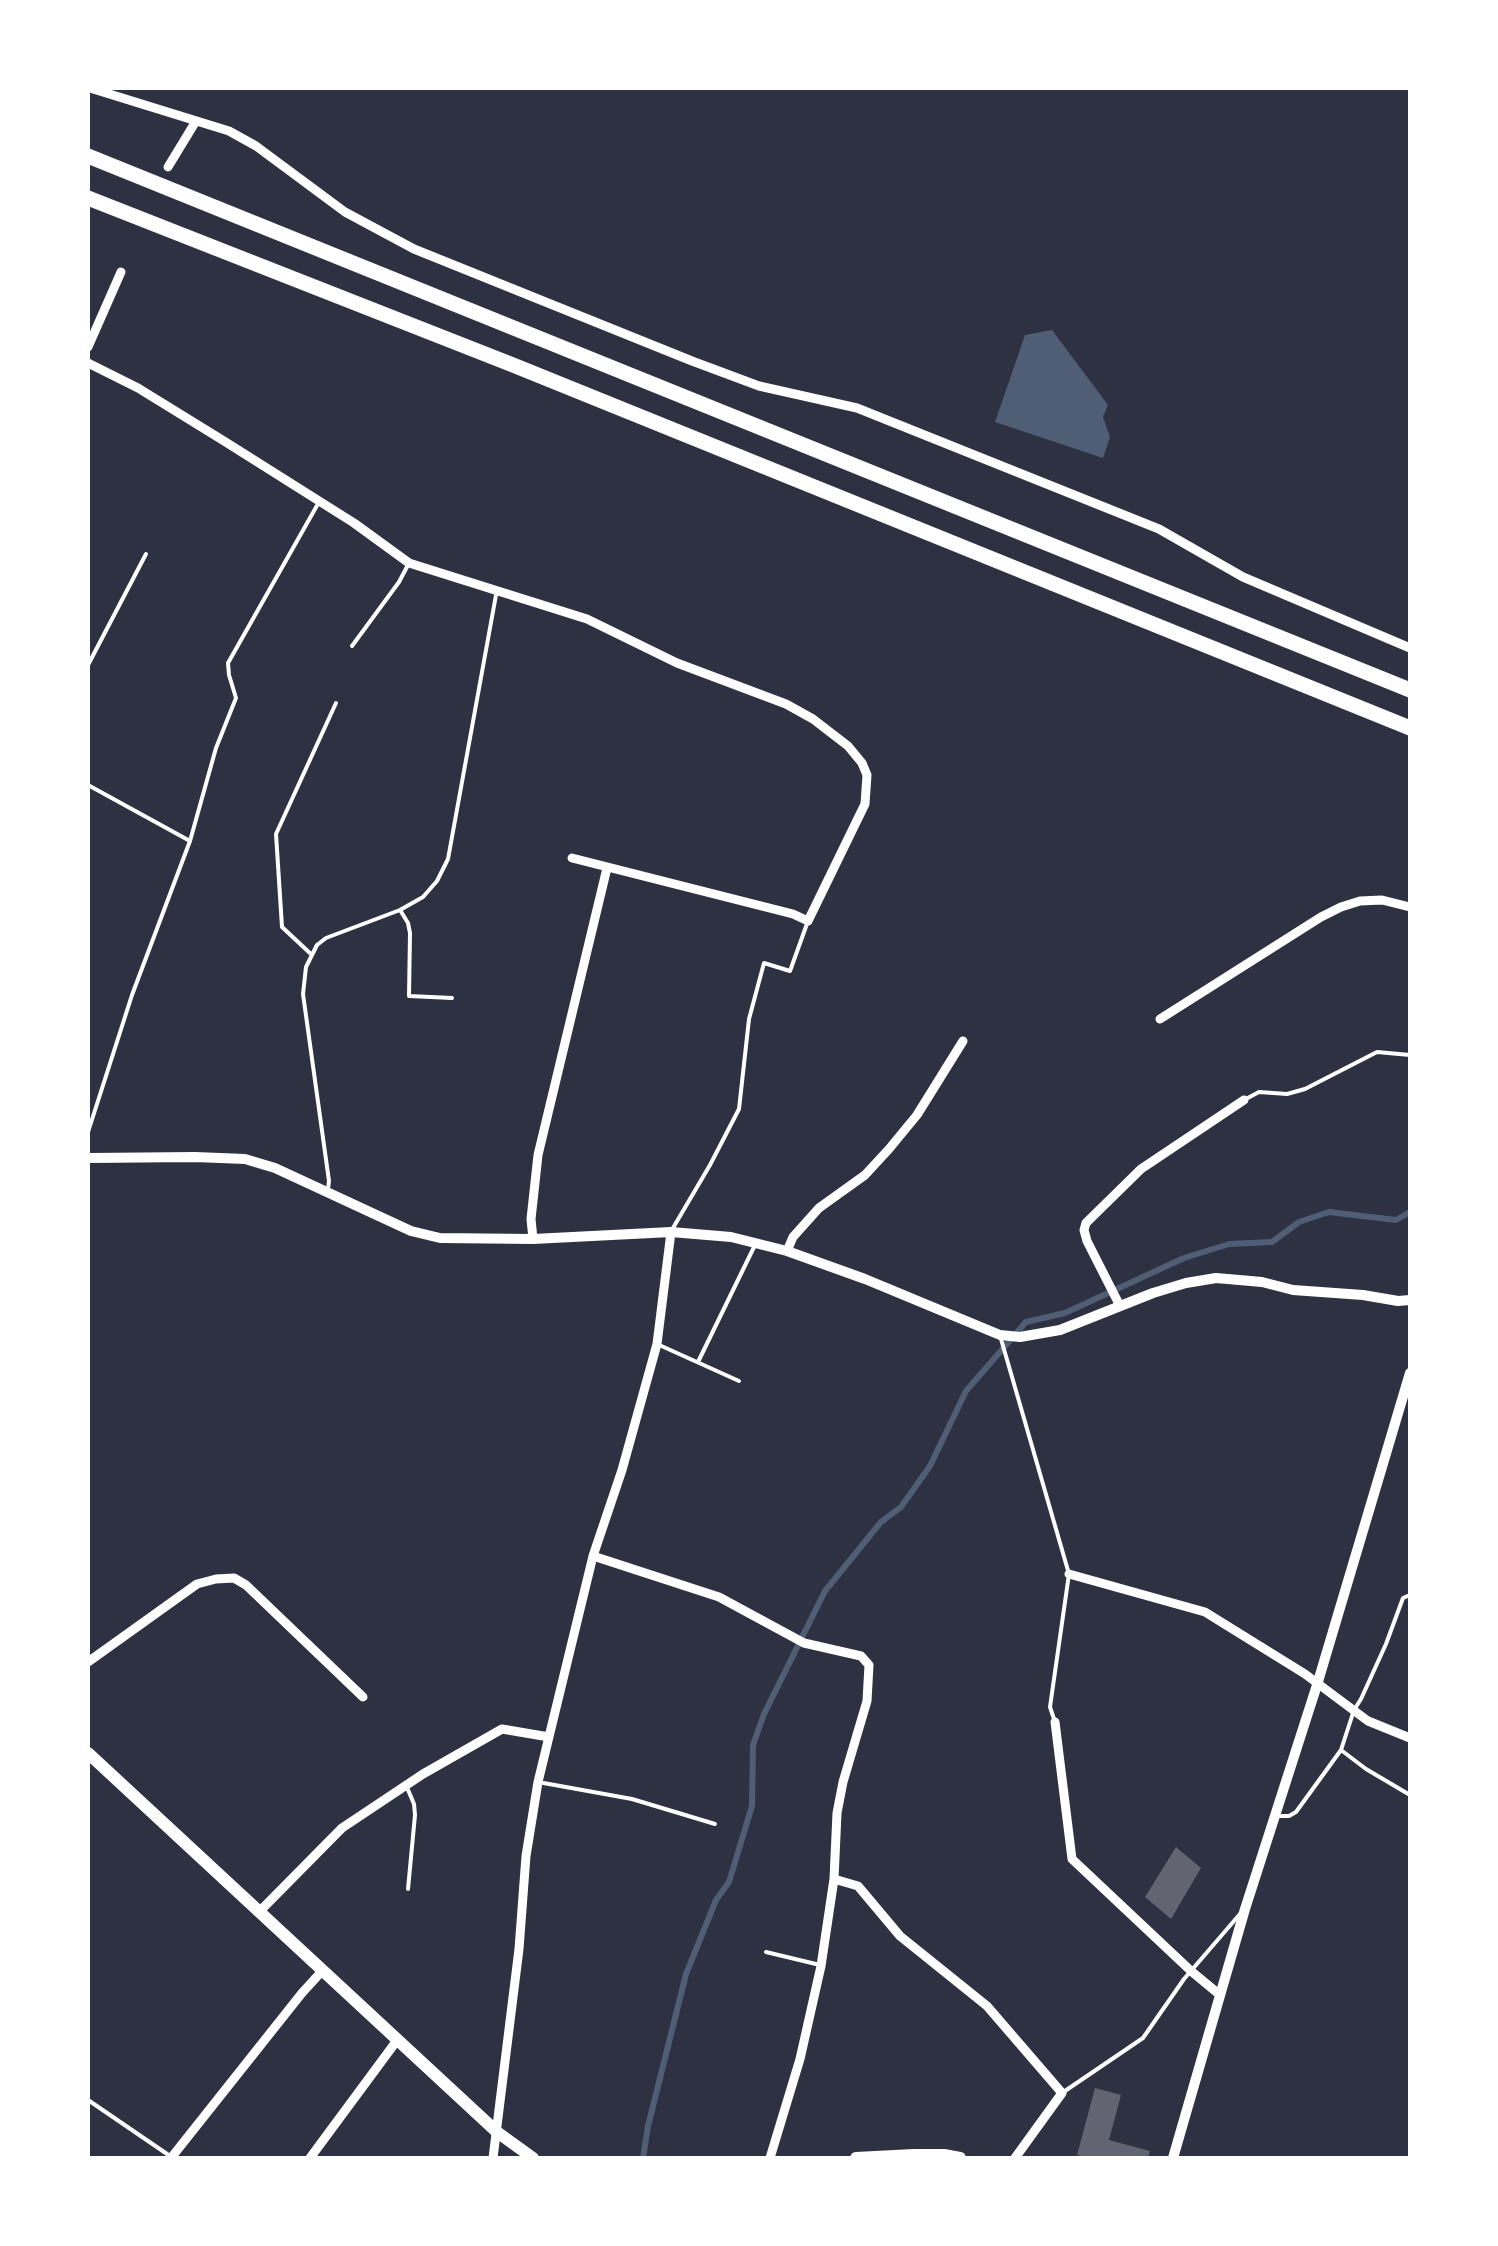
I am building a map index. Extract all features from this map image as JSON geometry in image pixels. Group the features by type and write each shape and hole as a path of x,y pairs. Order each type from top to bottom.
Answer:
{"highway":[{"path":"88,156 1410,690"},
{"path":"88,198 532,372 1410,728"}],"main road":[{"path":"88,1754 497,2132 534,2158"},
{"path":"856,2158 914,2154 960,2158"}],"street":[{"path":"90,88 229,131 256,146 344,212 414,249 692,361 759,386 857,408 1158,528 1243,577 1410,648"},
{"path":"168,167 196,121"},
{"path":"88,348 120,272"},
{"path":"88,363 138,388 354,523 409,563 588,618 677,663 786,704 848,746 867,775 865,804 808,921 572,858"},
{"path":"533,1239 534,1187 544,1125 607,868"},
{"path":"1160,1019 1321,916 1360,901 1382,900 1410,907"},
{"path":"786,1251 793,1236 819,1208 865,1175 889,1149 917,1115 962,1041"},
{"path":"1120,1306 1087,1242 1086,1224 1150,1162 1244,1100"},
{"path":"88,1158 245,1159 274,1168 378,1217 425,1234 462,1239 671,1232 757,1242 865,1279 1000,1335 1020,1338 1060,1330 1186,1283 1216,1278 1262,1282 1292,1290 1410,1300"},
{"path":"492,2158 538,1782 593,1556 658,1344 671,1232"},
{"path":"1172,2158 1245,1909 1407,1397 1410,1374"},
{"path":"593,1556 719,1597 804,1643 862,1656 870,1665 867,1700 837,1813 834,1879 821,1966 800,2059 770,2158"},
{"path":"1069,1574 1205,1612 1305,1674 1368,1721 1410,1738"},
{"path":"88,1662 197,1584 234,1578 363,1696"},
{"path":"1055,1722 1072,1860 1220,1995"},
{"path":"260,1912 342,1828 406,1785 502,1729 549,1736"},
{"path":"834,1879 858,1886 900,1936 986,2006 1062,2093 1014,2158"},
{"path":"172,2158 323,1970"},
{"path":"310,2158 398,2040"}],"lane":[{"path":"88,1132 236,698 228,663 319,502"},
{"path":"88,665 146,554"},
{"path":"352,646 409,563"},
{"path":"327,1192 330,1181 303,994 306,967 317,945 326,938 400,910 423,897 448,859 497,590"},
{"path":"312,955 282,927 276,834 336,703"},
{"path":"88,785 190,842"},
{"path":"400,910 410,933 409,996 452,998"},
{"path":"671,1232 739,1108 749,1019 764,963 790,971 808,921"},
{"path":"1244,1100 1260,1092 1287,1094 1305,1089 1377,1052 1410,1055"},
{"path":"698,1362 757,1242"},
{"path":"1000,1335 1069,1574 1050,1707 1055,1722"},
{"path":"658,1344 739,1381"},
{"path":"1275,1816 1296,1812 1341,1750 1402,1598 1410,1595"},
{"path":"1341,1750 1410,1795"},
{"path":"538,1782 632,1800 716,1824"},
{"path":"406,1785 415,1814 408,1888"},
{"path":"1062,2093 1143,2038 1191,1971 1245,1909"},
{"path":"766,1952 821,1966"},
{"path":"88,2100 172,2158"}],"water":[{"path":"1052,330 1108,405 1103,417 1110,437 1103,458 995,422 1025,335"}],"building":[{"path":"1176,1847 1201,1868 1171,1919 1145,1897"},
{"path":"1095,2088 1121,2095 1109,2140 1150,2151 1148,2158 1077,2155"}],"waterway":[{"path":"643,2158 686,1974 716,1900 729,1882 752,1806 753,1745 764,1714 825,1591 881,1522 901,1507 930,1466 966,1391 1026,1322 1065,1313 1184,1258 1229,1244 1272,1242 1299,1222 1329,1212 1396,1220 1410,1212"}]}
